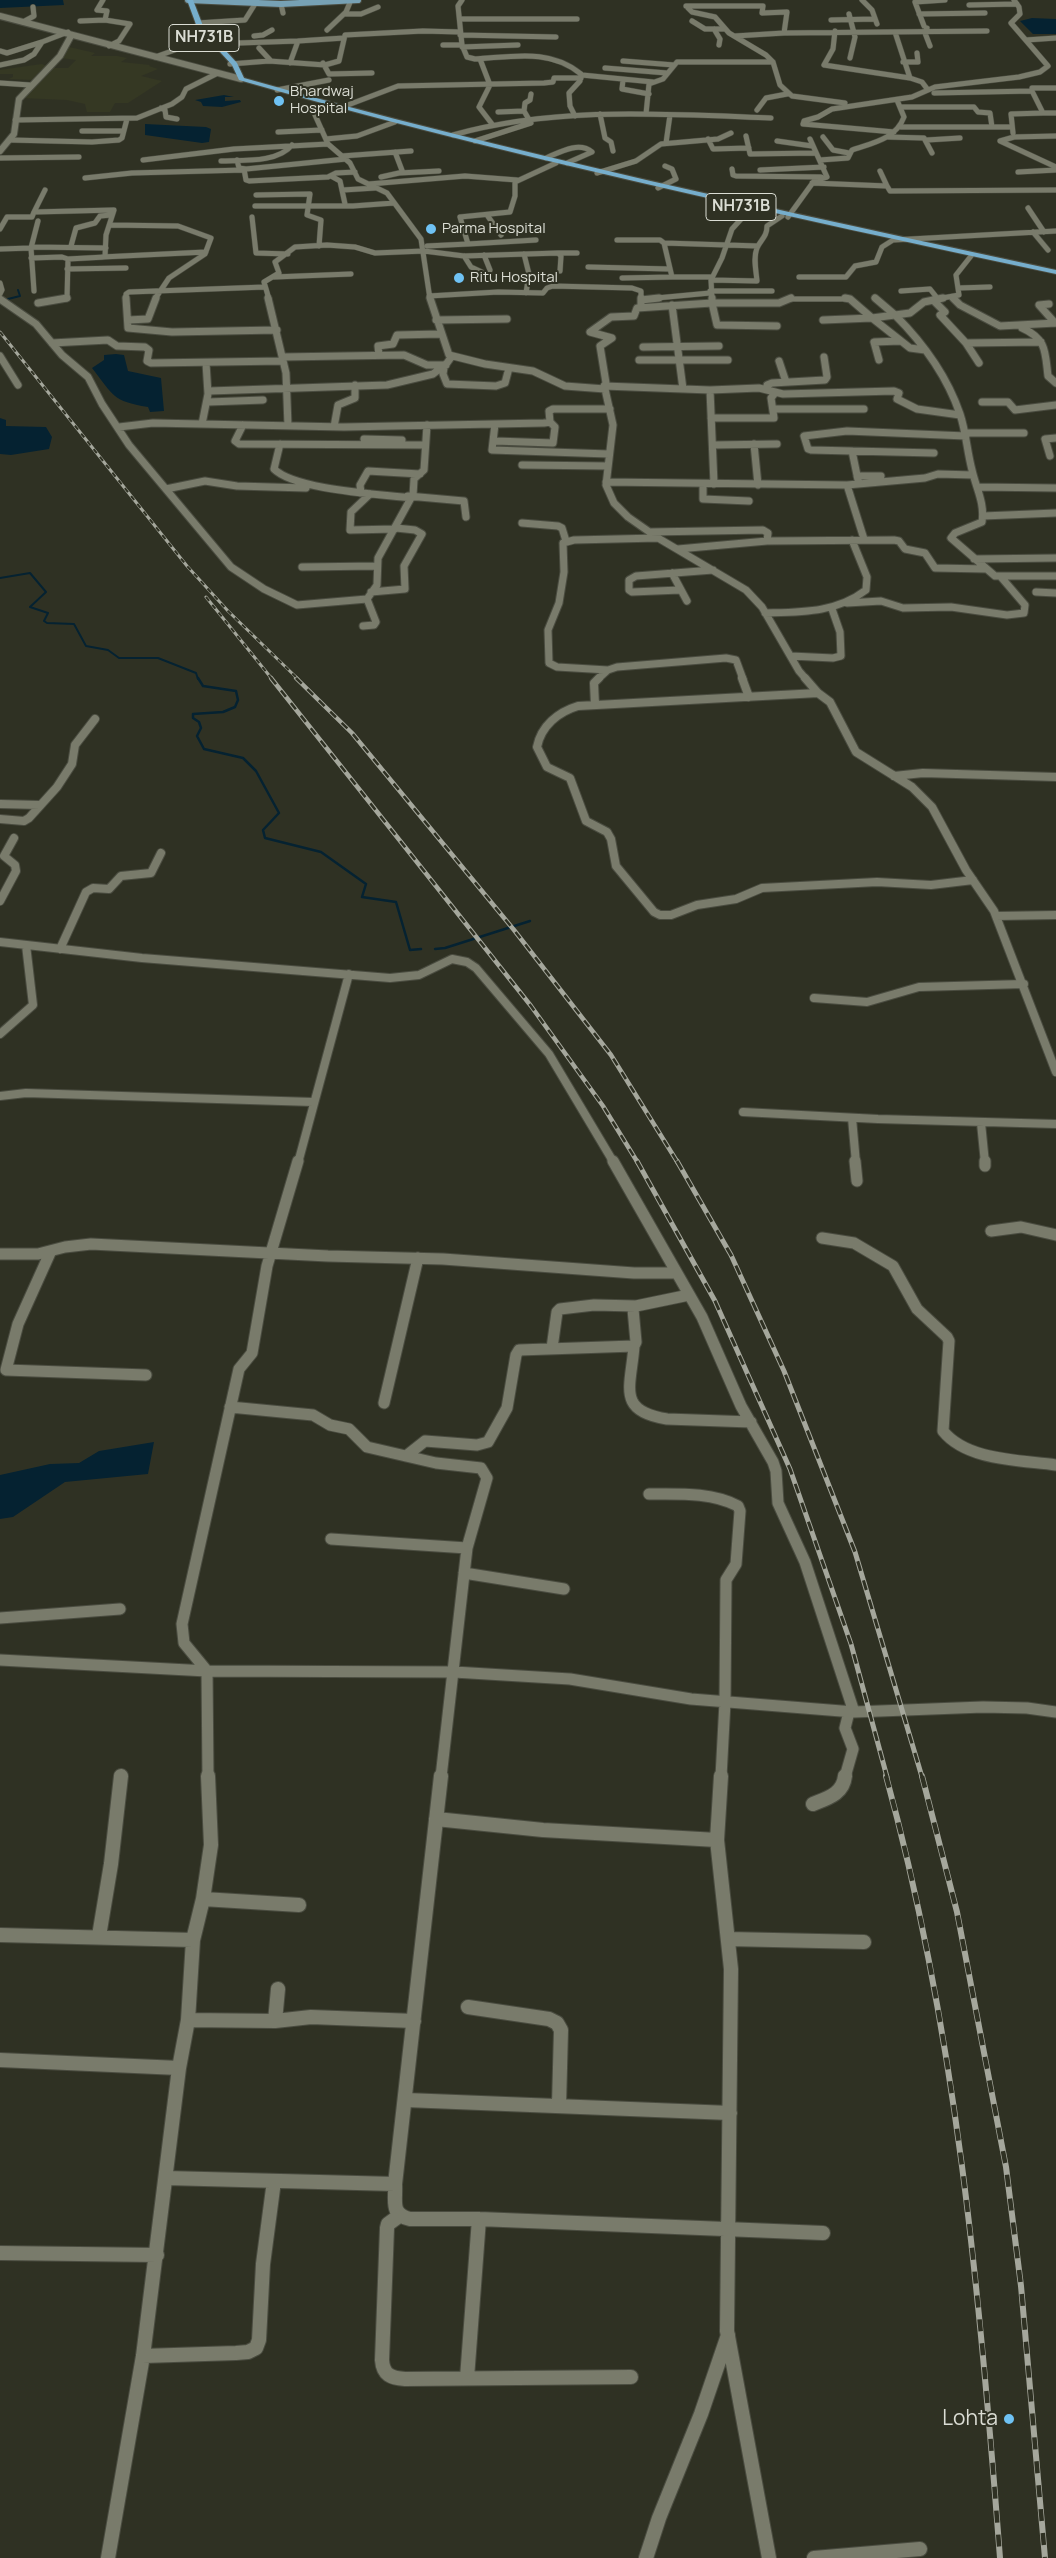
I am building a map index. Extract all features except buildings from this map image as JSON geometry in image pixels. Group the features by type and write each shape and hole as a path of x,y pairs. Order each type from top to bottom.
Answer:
{"highway":[{"name":"NH731B","path":"188,0 198,23 210,42"},
{"name":"NH731B","path":"188,0 194,26 233,65 241,79 340,108 556,163 754,210 787,216"},
{"name":"NH731B","path":"429,130 599,172"},
{"name":"NH731B","path":"660,187 1056,273"},
{"name":"NH731B","path":"897,240 1056,273"}],"main road":[{"path":"188,0 281,4 358,0"},
{"path":"226,0 312,1"}],"street":[{"path":"103,0 96,10 107,12 104,20"},
{"path":"206,0 339,0"},
{"path":"327,30 344,14 351,0"},
{"path":"462,0 458,6 461,19 460,33 462,46 468,58 552,58 578,70 581,77"},
{"path":"862,0 872,10 874,19 881,32"},
{"path":"930,46 925,33 926,26 915,2 945,0"},
{"path":"894,132 817,127 803,124 804,121 818,118 832,109 897,100 928,90 958,84 1019,77 1044,70 1048,66 1011,23 1020,14 1015,2 968,2 974,13"},
{"path":"685,3 692,12 715,17 721,21 724,29 760,51 773,62 780,85 788,94 799,99 858,105"},
{"path":"685,3 763,6 762,13 786,12 784,32"},
{"path":"198,23 245,20 255,4"},
{"path":"281,4 283,13"},
{"path":"344,14 361,14 378,7"},
{"path":"23,22 34,16 33,8"},
{"path":"919,14 985,13"},
{"path":"950,14 954,20"},
{"path":"0,16 241,79"},
{"path":"831,20 849,16 874,19"},
{"path":"849,16 856,37 850,58"},
{"path":"461,19 501,20 554,25 577,20"},
{"path":"462,46 504,40 501,35 501,20"},
{"path":"80,21 128,22 130,24 119,42 109,46"},
{"path":"692,22 705,30 708,36"},
{"path":"210,42 298,41 344,38 345,35 384,33 460,33 556,37 554,25"},
{"path":"958,26 960,41"},
{"path":"714,29 720,39 718,45"},
{"path":"705,30 724,29"},
{"path":"210,42 261,36 272,30"},
{"path":"835,31 833,49 824,65 910,78 922,82 928,90"},
{"path":"734,36 784,32 925,33 987,31"},
{"path":"895,32 903,62 910,78"},
{"path":"0,51 7,53 70,34"},
{"path":"0,151 14,134 18,101 30,85 60,56 70,34"},
{"path":"324,66 338,62 344,38"},
{"path":"1026,40 1056,38"},
{"path":"290,63 298,41"},
{"path":"0,65 24,60 34,54 42,42"},
{"path":"443,45 518,46"},
{"path":"155,57 186,46"},
{"path":"259,48 271,61"},
{"path":"903,62 918,62 917,53"},
{"path":"480,59 490,85 479,107 492,124"},
{"path":"340,108 398,86 551,83 554,78 581,77 653,82 661,80 674,65 684,60 773,62"},
{"path":"233,65 271,61 324,66 377,66"},
{"path":"623,61 674,65"},
{"path":"324,66 331,75 372,73"},
{"path":"605,68 668,73"},
{"path":"15,120 127,119 140,117 177,101 182,97 184,90 202,78 218,73"},
{"path":"575,116 570,106 569,93 581,77"},
{"path":"276,90 329,80"},
{"path":"623,80 622,89 649,94"},
{"path":"646,114 649,85 653,82"},
{"path":"0,84 30,85"},
{"path":"918,93 1056,88"},
{"path":"1032,90 1043,113"},
{"path":"530,119 524,111 525,104 530,100 531,94"},
{"path":"757,110 766,98 788,94"},
{"path":"897,100 902,107 904,116 901,127"},
{"path":"329,104 316,114 327,141 344,157 357,175 368,184 387,193 421,239 429,284 429,296 440,334 452,356 540,373 565,386 710,390 767,389 775,393 894,391 899,393 897,399 900,403 923,410 960,415"},
{"path":"902,107 974,107 978,112 990,113 992,127"},
{"path":"161,108 165,110 166,117 177,119"},
{"path":"498,112 524,111"},
{"path":"1014,137 1011,114 1056,113"},
{"path":"600,114 605,138 611,142 613,151"},
{"path":"453,135 492,124 600,114 772,118"},
{"path":"666,143 670,115"},
{"path":"817,127 818,118"},
{"path":"10,140 102,142 120,139 127,119"},
{"path":"475,140 526,125 531,122 530,119"},
{"path":"143,160 327,141 357,136 395,122"},
{"path":"823,137 833,150 849,153 888,137 901,127 1012,127"},
{"path":"278,132 322,130"},
{"path":"82,131 122,131"},
{"path":"599,172 636,161 646,153 666,143 718,139 732,133"},
{"path":"746,136 750,154 816,153"},
{"path":"1056,136 1014,137 1000,141 1056,168"},
{"path":"888,137 927,140 960,138"},
{"path":"708,139 713,149 749,148"},
{"path":"622,278 684,277 757,281 755,258 758,246 767,236 767,226 787,216 812,184 827,176 810,139"},
{"path":"927,140 932,153"},
{"path":"777,141 812,146"},
{"path":"218,151 221,162 275,156 287,152 292,145"},
{"path":"546,158 573,148 587,148 592,152 568,163"},
{"path":"85,178 128,174 244,170 344,157 411,151"},
{"path":"396,152 403,173"},
{"path":"754,170 822,163 848,158 849,153"},
{"path":"0,158 79,157"},
{"path":"237,160 238,167 244,170"},
{"path":"368,184 460,176 484,176 517,180 556,163"},
{"path":"760,164 822,163"},
{"path":"660,187 676,178 672,168 665,166"},
{"path":"1018,172 1056,168"},
{"path":"732,169 733,175 736,176 824,177"},
{"path":"244,170 246,180 249,181 357,175 382,177 403,173 468,171"},
{"path":"880,171 890,191 1056,190"},
{"path":"331,176 340,181 345,204"},
{"path":"468,244 459,218 510,212 515,196 514,184 517,180"},
{"path":"812,184 887,186"},
{"path":"343,190 376,188"},
{"path":"0,229 7,217 32,217 36,204 45,190"},
{"path":"256,195 309,194 310,205 308,215 321,220 319,246"},
{"path":"255,206 345,204 353,206 394,203"},
{"path":"1028,208 1044,232"},
{"path":"34,212 110,210 115,212 114,214"},
{"path":"754,210 743,217 732,229 711,279 710,292 715,324 777,326"},
{"path":"102,258 105,257 106,235 114,214"},
{"path":"71,246 76,228 95,223 100,216 114,214"},
{"path":"487,215 501,235"},
{"path":"252,217 256,253 289,254"},
{"path":"34,291 31,248 38,221"},
{"path":"110,224 181,226 210,236 207,252"},
{"path":"799,277 846,277 855,266 876,262 882,247 897,240 1056,231"},
{"path":"1033,232 1048,250"},
{"path":"288,426 287,387 283,359 264,282 279,273 275,262 289,254 295,247 355,247 374,253 536,240"},
{"path":"617,240 660,240 664,243 758,246"},
{"path":"664,243 672,277"},
{"path":"0,249 71,246 106,248"},
{"path":"424,249 464,256 577,253"},
{"path":"31,258 102,258 207,252"},
{"path":"128,320 148,319 159,290 167,280 189,262 207,252"},
{"path":"558,253 561,256 560,271"},
{"path":"524,254 529,267 529,282 526,293"},
{"path":"464,256 471,267 488,275 490,270 484,255"},
{"path":"822,320 872,318 910,313 924,302 959,295 956,275 971,256"},
{"path":"38,303 67,299 68,259"},
{"path":"588,267 669,269"},
{"path":"67,269 126,268"},
{"path":"274,277 351,274"},
{"path":"684,277 691,294"},
{"path":"638,278 638,288 641,291 641,307"},
{"path":"0,283 2,290 0,294"},
{"path":"429,296 476,295 498,292 543,293 547,288 553,286 638,288"},
{"path":"265,287 127,292 128,328 133,330 277,330"},
{"path":"958,288 990,287"},
{"path":"901,291 930,289 945,312 940,315 947,324 957,331 979,363"},
{"path":"641,300 710,292 772,291"},
{"path":"952,297 960,306 997,325 1016,327 1034,332 1048,356 1048,376 1056,383"},
{"path":"925,350 913,350 847,298 791,298 779,304 712,303 641,307 635,309 634,316 611,317 590,332 612,338 612,340 600,346 606,375 604,387 613,425 606,482 614,503 628,517 658,538 746,590 765,613 791,656 818,694 830,702 846,738 856,752 912,787 932,807 973,880 996,916 1055,1066"},
{"path":"875,298 895,315 925,350 947,383 960,415 973,476 982,500 983,516 982,522 979,524 952,535 954,542 991,575 1001,577 1056,576"},
{"path":"0,299 36,324 62,355 88,378 104,407 130,445 229,564 264,589 297,605 367,599"},
{"path":"1049,304 1039,305 1056,323"},
{"path":"672,305 683,388"},
{"path":"436,320 506,319"},
{"path":"1016,327 1056,323"},
{"path":"379,355 378,346 393,344 397,335 440,334"},
{"path":"52,343 108,340 117,346 148,348 147,361 150,364 404,355 427,365 445,367"},
{"path":"879,360 874,342 900,341"},
{"path":"966,343 1041,342"},
{"path":"643,347 719,346"},
{"path":"0,356 18,385"},
{"path":"452,356 443,374 447,384 496,386 505,383 509,368"},
{"path":"1048,356 1056,356"},
{"path":"767,389 768,384 825,380 827,377 824,358"},
{"path":"639,360 728,360"},
{"path":"779,361 786,382"},
{"path":"202,424 209,391 206,363"},
{"path":"209,391 355,385 380,386 409,381 445,367"},
{"path":"334,427 338,405 355,398 355,385"},
{"path":"710,390 714,484"},
{"path":"711,418 774,418 771,398 775,393"},
{"path":"208,402 264,400"},
{"path":"982,402 1008,402 1015,410 1056,405"},
{"path":"495,442 553,443 555,427 550,422 549,411 552,409 610,409"},
{"path":"774,410 864,409"},
{"path":"119,427 143,424 334,427 550,422"},
{"path":"495,424 495,442 492,450 609,454"},
{"path":"243,425 235,440 236,443 340,445 425,443"},
{"path":"367,599 377,586 378,558 411,500 410,496 414,479 424,470 426,425"},
{"path":"934,452 811,450 808,449 804,436 848,431 965,434 1024,433"},
{"path":"1050,456 1046,440 1056,438"},
{"path":"280,444 274,466 278,474 322,487"},
{"path":"713,444 777,444"},
{"path":"754,444 758,484"},
{"path":"852,451 859,484"},
{"path":"522,465 608,466"},
{"path":"361,492 360,486 368,471 420,474"},
{"path":"606,482 847,485 925,478 938,474 973,476"},
{"path":"857,476 896,476 909,479"},
{"path":"166,489 205,481 238,486 322,487 370,494 464,501 466,504 466,517"},
{"path":"703,484 704,499 749,501"},
{"path":"847,485 864,539"},
{"path":"978,487 1056,488"},
{"path":"370,494 351,512 350,530 395,528 415,530 422,534 404,566 405,589 371,592"},
{"path":"983,516 1056,513"},
{"path":"522,524 558,526 562,528 566,541 563,545 564,572 559,603 548,626 549,663 551,666 560,668 585,667 608,670"},
{"path":"650,532 763,530 768,533 768,541"},
{"path":"566,541 658,538"},
{"path":"678,549 768,541 864,539 899,541 905,549 925,553 936,568 986,569"},
{"path":"765,613 832,609 847,603 866,590 868,581 852,540"},
{"path":"974,559 1056,558"},
{"path":"302,567 377,566"},
{"path":"680,590 638,593 629,590 629,580 632,577 713,570"},
{"path":"672,573 687,601"},
{"path":"847,603 881,601 903,608 951,607 1007,615 1024,613 1025,606 1001,577"},
{"path":"1036,592 1056,593"},
{"path":"363,626 374,625 376,622 367,599"},
{"path":"791,656 833,658 841,656 840,632 832,609"},
{"path":"595,705 594,683 608,670 617,667 731,658 736,660 750,698"},
{"path":"818,694 595,705 571,708 546,725 537,747 547,767 570,778 586,822 608,833 611,837 612,857 616,866 654,912 660,915 671,915 697,905 736,898 772,887 885,882 931,886 973,880"},
{"path":"0,820 27,820 62,779 72,764 75,746 96,719"},
{"path":"894,776 923,773 1056,777"},
{"path":"0,804 40,805"},
{"path":"0,901 16,871 16,865 4,856 14,838"},
{"path":"60,949 86,892 93,888 108,889 121,876 151,873 161,853"},
{"path":"996,916 1056,915"},
{"path":"0,942 246,967 384,977 417,975 441,961 456,958 465,959 476,968 549,1054 616,1166 675,1273 702,1317 741,1406 752,1422 773,1462 776,1471 778,1502 805,1562 851,1712 845,1728 853,1750 846,1766 846,1784 838,1794 813,1804"},
{"path":"0,1034 33,1005 26,945"},
{"path":"108,2558 143,2356 179,2068 188,2020 192,1940 203,1898 211,1845 206,1710 207,1671 184,1642 182,1624 240,1366 252,1354 271,1253 294,1178 349,974"},
{"path":"814,998 867,1002 919,987 1024,984"},
{"path":"0,1096 26,1093 313,1102"},
{"path":"743,1112 852,1118 1056,1124"},
{"path":"852,1118 857,1181"},
{"path":"981,1122 986,1166"},
{"path":"991,1231 1021,1227 1056,1235"},
{"path":"822,1238 854,1243 893,1266 917,1309 947,1337 949,1341 943,1430 949,1439 981,1453 1056,1465"},
{"path":"0,1254 50,1253 65,1247 91,1244 418,1258 634,1273 675,1273"},
{"path":"50,1253 18,1324 6,1370 12,1372 146,1375"},
{"path":"384,1403 418,1258"},
{"path":"552,1348 557,1312 560,1309 594,1305 636,1306 689,1295"},
{"path":"636,1306 633,1309 636,1342 634,1346 630,1399 634,1408 655,1417 667,1419 752,1422"},
{"path":"406,1456 425,1441 477,1445 488,1442 507,1408 516,1354 524,1349 634,1346"},
{"path":"230,1407 313,1415 330,1425 349,1429 367,1447 436,1463 474,1466 486,1473 487,1478 467,1548 396,2184 396,2212 399,2216 410,2219 479,2220 823,2234"},
{"path":"649,1494 699,1496 728,1501 738,1506 736,1564 726,1580 725,1702 718,1840 731,1969 728,2334 769,2558"},
{"path":"331,1539 467,1548"},
{"path":"464,1573 564,1589"},
{"path":"0,1618 120,1609"},
{"path":"0,1660 207,1671 454,1672 570,1679 690,1699 851,1712 983,1707 1027,1708 1056,1712"},
{"path":"99,1936 111,1864 121,1776"},
{"path":"436,1819 543,1830 718,1840"},
{"path":"203,1898 299,1905"},
{"path":"0,1935 99,1936 192,1940"},
{"path":"728,1939 864,1942"},
{"path":"275,2021 278,1989"},
{"path":"468,2007 549,2019 557,2023 561,2030 559,2105"},
{"path":"188,2020 275,2021 311,2018 414,2021"},
{"path":"0,2060 179,2068"},
{"path":"406,2100 730,2113"},
{"path":"166,2178 396,2184"},
{"path":"143,2356 236,2353 248,2352 256,2348 259,2340 263,2264 274,2181"},
{"path":"399,2216 391,2221 387,2228 383,2372 394,2378 631,2378"},
{"path":"467,2378 479,2220"},
{"path":"0,2253 157,2255"},
{"path":"646,2558 658,2518 701,2414 728,2334"},
{"path":"814,2558 920,2549"}],"shaded area":[{"path":"69,47 95,53 91,56 117,56 127,58 121,62 150,65 158,69 141,76 162,81 128,103 115,103 110,112 87,112 85,104 67,100 22,98 37,80 9,79 13,77 13,74 0,74 0,70 42,64 51,68 68,68 76,60 62,58"}],"water":[{"path":"0,0 63,0 64,5 0,8"},
{"path":"1032,18 1056,19 1056,34 1033,34 1020,21"},
{"path":"224,95 234,97 225,97 225,101 240,100 241,102 222,107 203,106 201,102 195,100"},
{"path":"145,124 206,127 211,129 209,142 202,143 145,135"},
{"path":"104,355 124,355 128,371 161,378 164,411 150,412 148,407 127,402 110,391 92,368 104,360"},
{"path":"0,418 6,420 6,426 46,427 52,437 49,449 11,455 0,454"},
{"path":"154,1442 148,1474 65,1482 13,1517 0,1519 0,1475 50,1464 79,1463 99,1451"}],"waterway":[{"path":"4,300 20,296 18,290"},
{"path":"0,578 30,573 46,592 30,607 48,613 44,621 47,623 74,624 86,646 108,650 119,658 158,658 196,673 198,679"},
{"path":"198,678 203,686 236,691 238,700 235,707 223,712 193,714 193,718 199,722 201,728 197,736 204,749 243,758 256,771 279,813 263,830 265,838 321,852 366,884 362,897 396,902 410,950 421,949"},
{"path":"435,949 445,948 530,921"}],"railway":[{"path":"0,332 187,566 228,611 298,679"},
{"path":"206,597 272,679"},
{"path":"271,678 531,1006 603,1106 638,1163"},
{"path":"296,678 352,733 514,930 611,1055 678,1163"},
{"path":"637,1161 715,1301 790,1469 851,1644 887,1777"},
{"path":"677,1161 731,1255 784,1371 855,1552 922,1777"},
{"path":"886,1776 910,1872 931,1969 948,2066 974,2263 1000,2558"},
{"path":"922,1776 957,1912 1006,2167 1021,2286 1045,2558"}],"place":[{"name":"Bhardwaj Hospital","path":"279,101"},
{"name":"Parma Hospital","path":"431,229"},
{"name":"Ritu Hospital","path":"459,278"},
{"name":"Lohta","path":"1009,2419"}]}
